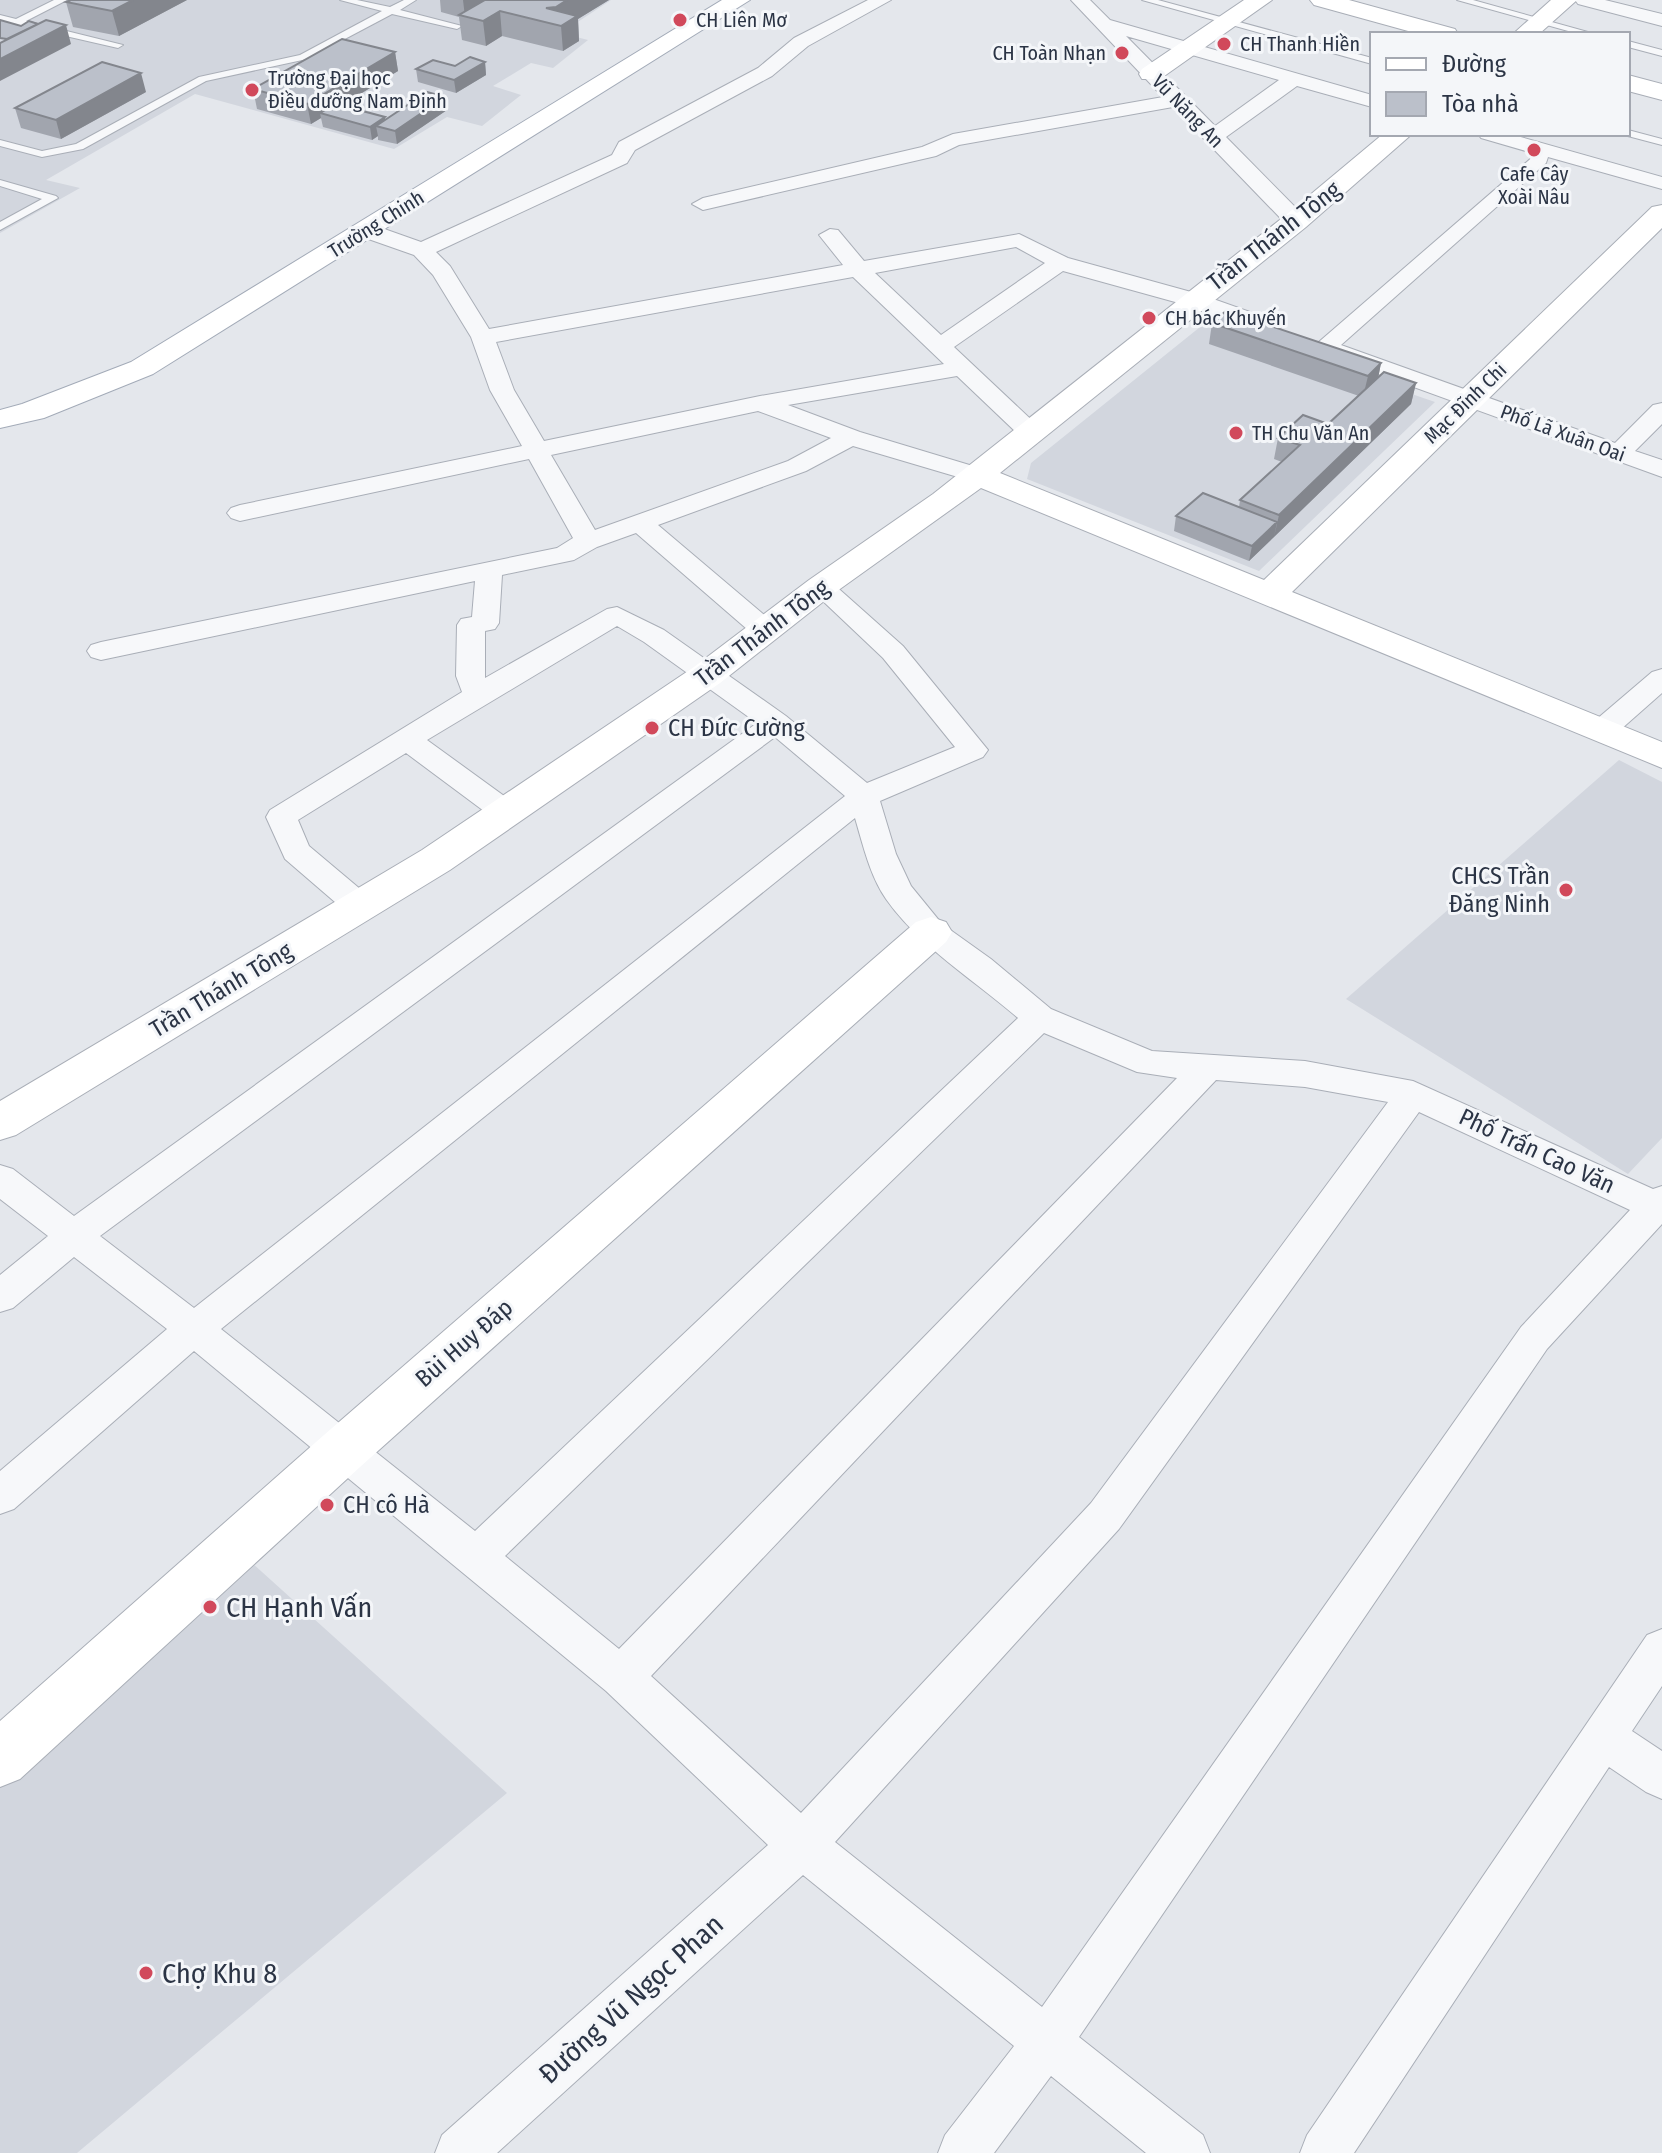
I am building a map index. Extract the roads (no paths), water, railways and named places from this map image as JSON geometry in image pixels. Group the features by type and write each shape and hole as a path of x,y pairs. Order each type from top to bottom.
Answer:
{"street":[{"name":"Trường Chinh","path":"0,405 28,399 135,355 719,0"},
{"name":"Trường Chinh","path":"0,419 33,411 142,368 738,0"},
{"path":"422,250 620,159 626,146 765,72 801,42 882,0"},
{"name":"Vũ Năng An","path":"1080,0 1296,221"},
{"path":"1151,74 1260,0"},
{"path":"1322,0 1439,32"},
{"path":"1532,27 1565,0"},
{"path":"1584,0 1662,20"},
{"path":"1103,24 1370,100"},
{"path":"1213,137 1295,78"},
{"path":"1630,84 1662,92"},
{"path":"703,204 929,152 953,140 1177,100"},
{"name":"Trần Thánh Tông","path":"0,1123 361,907 507,813 707,675 821,587 945,501 1296,221 1397,136"},
{"path":"1495,136 1662,183"},
{"path":"1325,347 1539,159"},
{"name":"Mạc Đĩnh Chi","path":"1269,595 1662,213"},
{"path":"365,230 422,250 442,271 483,337 502,390 588,541"},
{"path":"830,235 859,270 1029,431"},
{"name":"Phố Lã Xuân Oai","path":"483,337 1019,240 1060,263 1194,300 1662,469"},
{"path":"938,347 1060,263"},
{"path":"240,513 760,403 960,368"},
{"path":"760,403 851,437 977,475 1662,756"},
{"path":"1619,453 1662,410"},
{"path":"101,651 565,554 588,541 797,466 851,437"},
{"path":"639,522 765,630"},
{"path":"478,696 470,676 471,625 485,623 489,571"},
{"path":"0,1496 194,1329 864,796 973,750 893,652 821,587"},
{"path":"361,907 296,852 281,817 617,615 654,636 776,723 864,796"},
{"path":"1601,731 1662,678"},
{"path":"0,1297 75,1235 776,723"},
{"path":"408,740 507,813"},
{"name":"Phố Trấn Cao Văn","path":"864,796 881,854 897,891 931,932 980,967 1039,1018 1149,1063 1305,1074 1413,1094 1660,1205"},
{"name":"Bùi Huy Đáp","path":"0,1759 342,1451 931,932"},
{"path":"476,1557 1039,1018"},
{"path":"621,1677 1208,1067"},
{"name":"Đường Vũ Ngọc Phan","path":"460,2153 802,1845 1105,1516 1413,1094"},
{"path":"0,1179 194,1329 476,1557 621,1677 802,1845 1185,2153"},
{"path":"963,2153 1046,2043 1534,1338 1660,1205"},
{"path":"1325,2153 1662,1649"},
{"path":"1603,1737 1662,1777"}],"lane":[{"path":"17,22 62,0"},
{"path":"345,0 457,26"},
{"path":"0,143 42,154 79,147 203,79 303,57 411,0"},
{"path":"1147,0 1370,60"},
{"path":"1462,0 1532,27 1573,32"},
{"path":"0,18 118,45"},
{"path":"1630,45 1662,53"},
{"path":"1630,134 1662,142"},
{"path":"0,183 52,198 0,227"}],"place":[{"name":"CH Liên Mơ","path":"680,20"},
{"name":"CH Thanh Hiền","path":"1224,44"},
{"name":"CH Toàn Nhạn","path":"1122,53"},
{"name":"Trường Đại học Điều dưỡng Nam Định","path":"252,90"},
{"name":"Cafe Cây Xoài Nâu","path":"1534,150"},
{"name":"CH bác Khuyến","path":"1149,318"},
{"name":"TH Chu Văn An","path":"1236,433"},
{"name":"CH Đức Cường","path":"652,728"},
{"name":"CHCS Trần Đăng Ninh","path":"1566,890"},
{"name":"CH cô Hà","path":"327,1505"},
{"name":"CH Hạnh Vấn","path":"210,1607"},
{"name":"Chợ Khu 8","path":"146,1973"}]}
